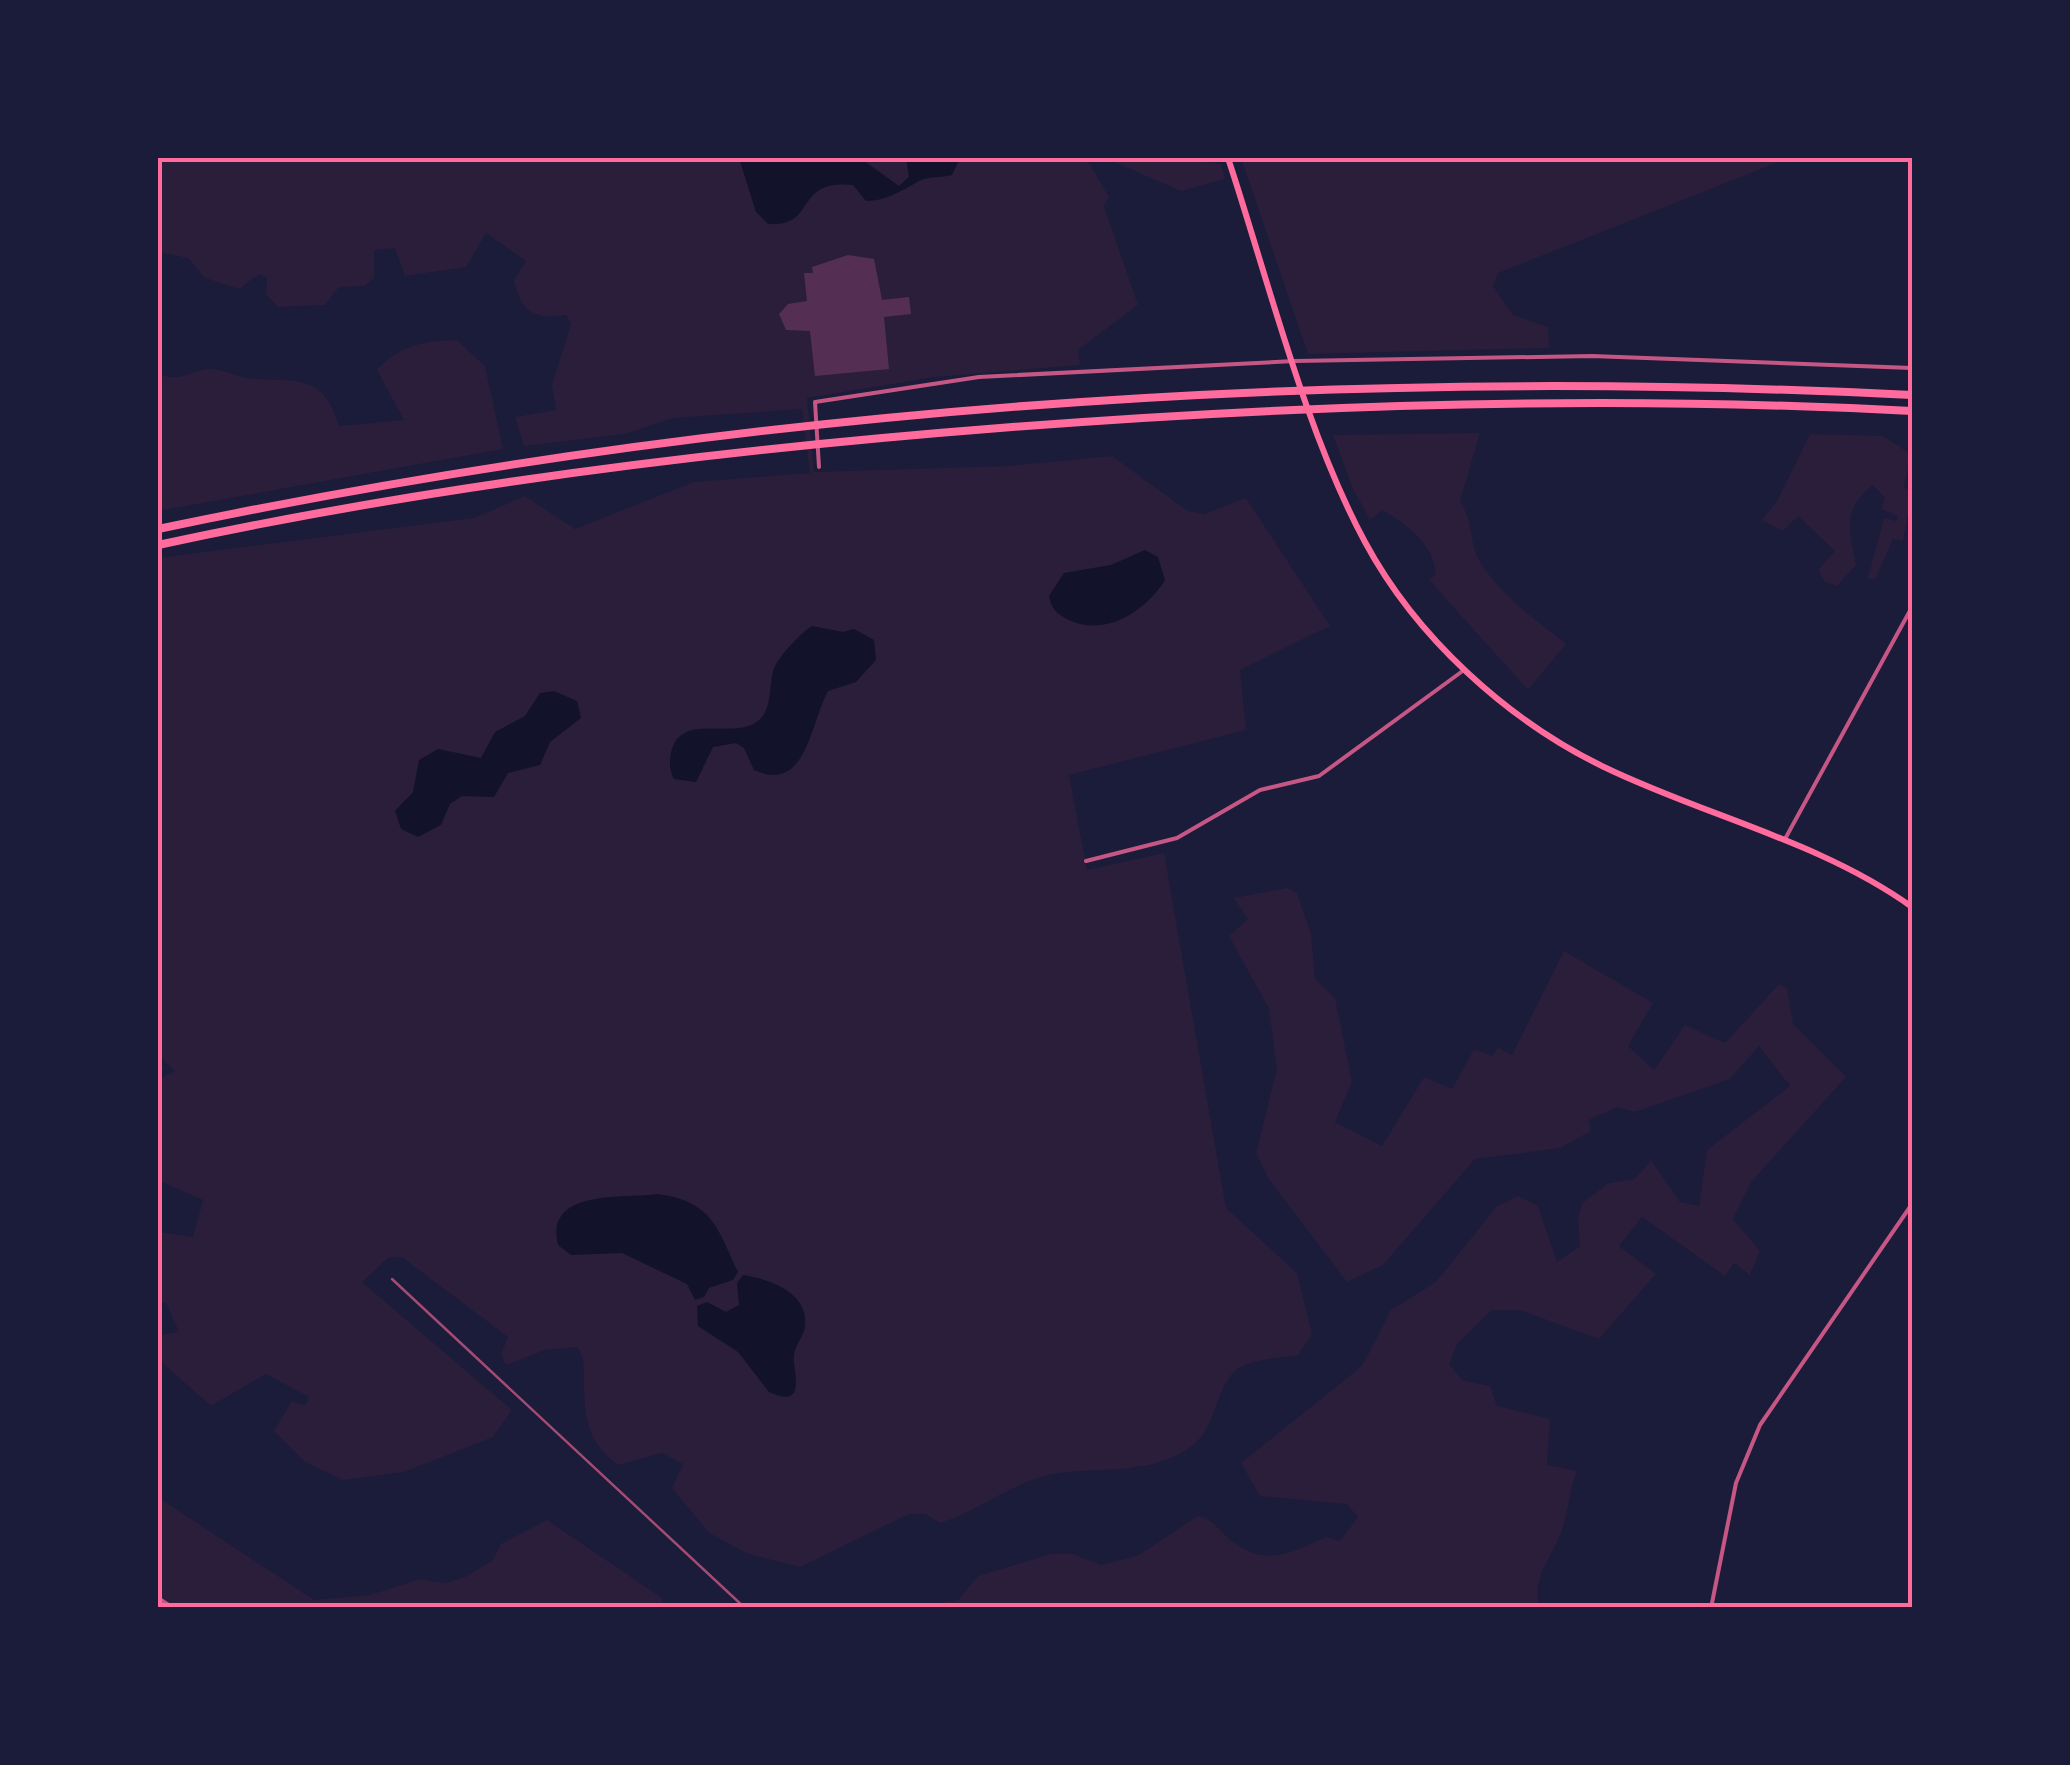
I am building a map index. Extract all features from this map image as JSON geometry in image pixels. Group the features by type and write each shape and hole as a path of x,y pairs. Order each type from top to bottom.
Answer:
{"highway":[{"path":"1228,158 1334,474 1377,563 1465,670 1543,734 1575,752 1868,878 1912,907"},
{"path":"158,529 526,463 788,427 1141,397 1446,386 1732,386 1912,395"},
{"path":"158,545 366,505 666,459 790,444 1123,418 1346,406 1573,402 1912,411"}],"street":[{"path":"819,468 816,402 978,376 1295,360 1592,356 1912,368"},
{"path":"1784,842 1912,606"},
{"path":"1086,861 1177,838 1260,790 1319,776 1465,670"},
{"path":"1711,1608 1736,1483 1760,1425 1912,1204"},
{"path":"158,1598 173,1608"}],"shaded area":[{"path":"158,158 1086,158 1109,197 1104,206 1138,305 1078,350 1080,365 935,377 807,398 814,472 1009,466 1112,456 1188,511 1204,514 1246,498 1330,626 1240,670 1246,730 1069,775 1087,870 1164,853 1226,1208 1297,1273 1312,1334 1298,1355 1239,1368 1227,1381 1200,1439 1162,1462 1043,1477 940,1523 925,1514 909,1514 800,1567 748,1554 709,1533 672,1488 683,1464 662,1453 618,1465 605,1453 590,1430 583,1358 577,1347 545,1350 506,1365 501,1354 508,1337 403,1258 389,1257 362,1282 512,1410 493,1437 404,1472 343,1480 305,1462 274,1431 292,1401 305,1406 309,1397 266,1374 211,1406 158,1359 159,1335 179,1332 166,1303 158,1302 158,1232 193,1237 203,1200 158,1180 158,1080 175,1071 158,1055 158,558 474,518 525,496 575,529 694,482 810,473 802,409 673,418 625,434 524,446 515,417 556,410 552,385 571,324 566,315 537,314 520,300 514,280 526,261 486,233 466,267 405,276 395,248 374,250 374,278 365,286 339,287 325,305 278,307 266,294 267,278 259,274 239,289 205,278 188,258 158,252"},
{"path":"739,158 860,158 899,186 909,177 906,158 960,158 952,175 923,179 880,199 866,201 853,185 821,189 794,218 768,224 756,212"},
{"path":"1105,158 1174,158 1221,164 1225,179 1181,191"},
{"path":"1241,158 1789,158 1498,273 1493,286 1513,315 1548,327 1549,348 1308,354"},
{"path":"457,340 485,366 503,449 158,511 158,373 178,377 214,369 247,378 305,383 324,396 339,426 404,420 377,370 394,355 413,346"},
{"path":"1480,433 1460,501 1476,553 1487,573 1508,595 1566,644 1528,690 1429,580 1436,574 1434,563 1417,536 1383,510 1370,520 1353,489 1333,435"},
{"path":"1810,434 1883,436 1911,454 1904,487 1912,493 1903,541 1893,539 1875,580 1868,578 1884,518 1896,521 1898,516 1881,509 1885,498 1873,485 1852,511 1850,530 1856,565 1837,586 1825,582 1818,570 1835,551 1798,516 1783,531 1762,520 1777,501"},
{"path":"1145,550 1158,557 1165,580 1135,611 1096,625 1069,620 1053,608 1049,596 1064,573 1111,565"},
{"path":"812,626 843,632 854,629 874,640 876,660 856,682 828,691 796,764 772,775 754,770 744,748 736,743 713,747 696,782 674,779 670,757 678,738 697,729 745,727 761,718 768,704 775,666"},
{"path":"554,691 577,701 581,718 550,742 540,765 508,773 494,797 462,796 450,804 441,825 418,837 401,829 395,811 413,792 419,760 438,749 481,758 495,732 525,716 540,693"},
{"path":"1287,888 1297,893 1311,934 1315,979 1335,998 1352,1082 1335,1122 1382,1146 1424,1077 1452,1089 1474,1049 1493,1056 1498,1047 1512,1055 1564,951 1653,1003 1628,1046 1654,1070 1685,1025 1725,1043 1779,984 1787,988 1793,1024 1846,1077 1752,1181 1733,1219 1760,1251 1750,1275 1734,1263 1725,1276 1642,1217 1619,1246 1656,1274 1599,1339 1519,1310 1492,1310 1457,1344 1449,1364 1462,1380 1490,1386 1497,1406 1550,1419 1547,1465 1577,1471 1564,1525 1540,1578 1540,1607 911,1607 958,1600 978,1576 1051,1554 1073,1554 1101,1565 1137,1556 1198,1516 1214,1524 1236,1544 1259,1555 1282,1554 1326,1537 1340,1541 1358,1517 1347,1504 1260,1496 1241,1463 1362,1366 1391,1310 1436,1282 1497,1206 1518,1196 1538,1206 1557,1262 1580,1246 1578,1220 1582,1203 1609,1183 1635,1179 1651,1160 1680,1202 1699,1206 1707,1150 1790,1086 1759,1046 1730,1079 1635,1112 1617,1107 1589,1120 1591,1131 1560,1148 1475,1159 1383,1265 1347,1282 1268,1178 1256,1153 1277,1068 1269,1009 1229,936 1248,919 1234,898"},
{"path":"657,1194 690,1203 710,1219 738,1272 733,1280 709,1288 704,1297 695,1300 687,1284 622,1253 571,1255 558,1245 557,1227 563,1214 575,1205 608,1197"},
{"path":"743,1275 785,1289 801,1304 805,1314 804,1330 794,1355 796,1386 790,1396 769,1392 738,1352 698,1326 697,1306 707,1302 726,1312 739,1305 737,1283"},
{"path":"158,1497 314,1600 370,1595 420,1579 445,1583 465,1577 493,1560 501,1544 547,1520 662,1598 662,1607 158,1607"}],"building":[{"path":"848,255 874,259 882,300 909,297 911,314 884,317 889,369 815,376 810,331 786,330 779,314 788,304 807,301 804,273 813,273 812,267"}],"railway":[{"path":"158,1064 161,1068"},
{"path":"392,1279 745,1608"}]}
